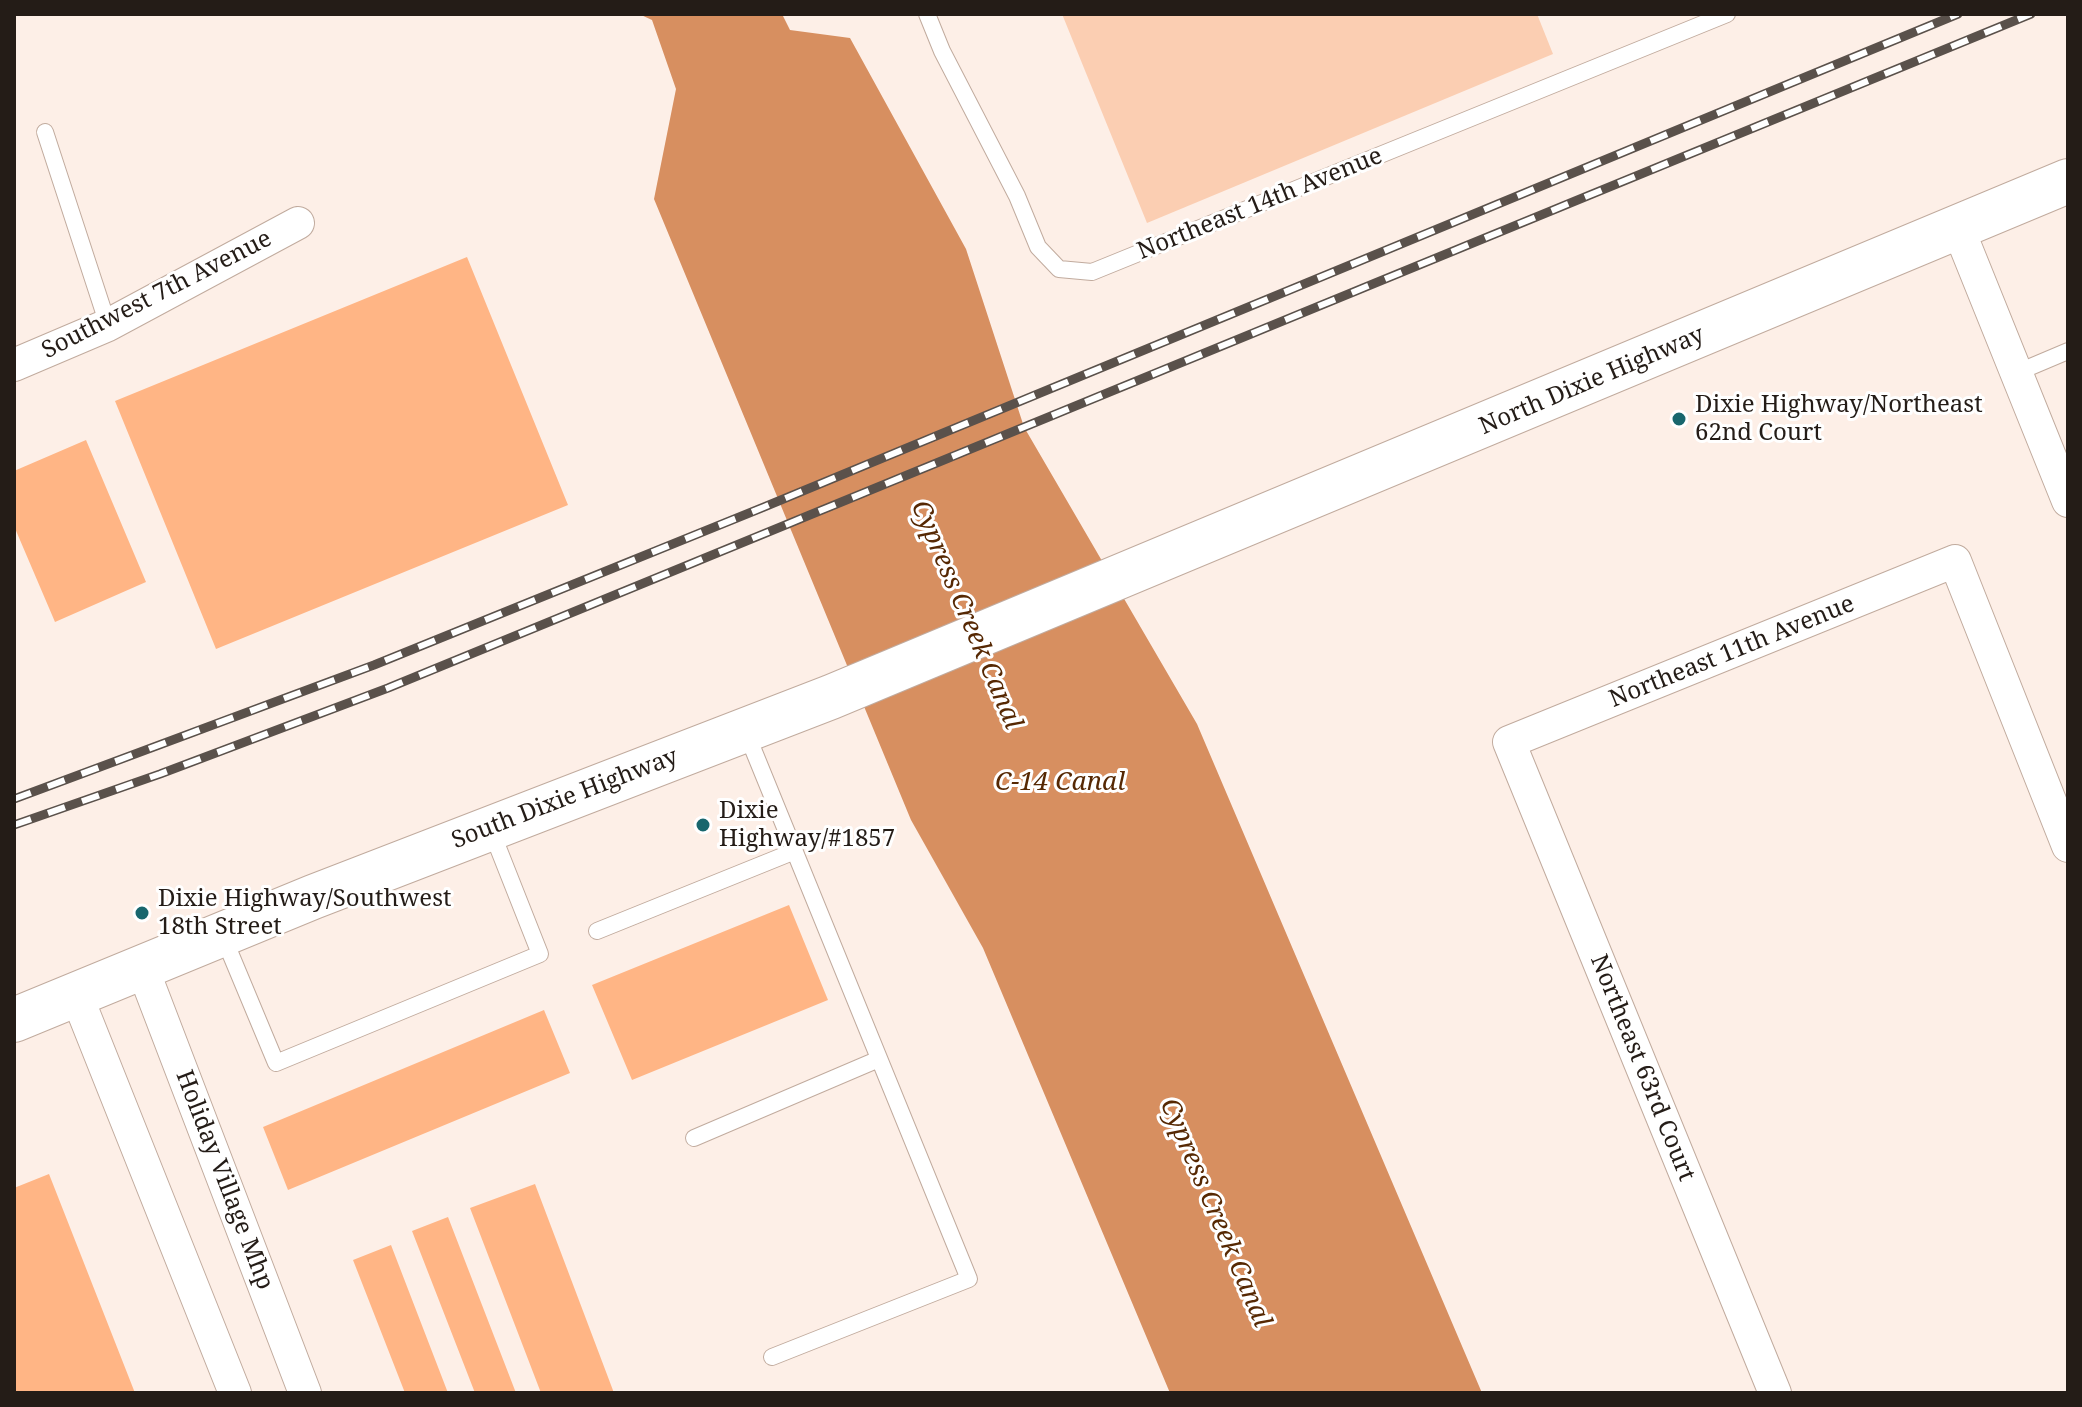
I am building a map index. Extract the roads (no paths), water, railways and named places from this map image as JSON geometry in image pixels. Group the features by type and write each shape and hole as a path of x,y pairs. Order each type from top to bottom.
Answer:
{"main road":[{"name":"North Dixie Highway","path":"1117,579 2068,181"},
{"name":"South Dixie Highway","path":"14,1020 490,828 831,697 1117,579"}],"street":[{"name":"Southwest 7th Avenue","path":"14,365 108,325 298,223"},
{"path":"1958,228 2068,501"},
{"name":"Northeast 11th Avenue","path":"1509,742 1955,561 2068,846"},
{"name":"Northeast 63rd Court","path":"1509,742 1775,1393"},
{"name":"Holiday Village Mhp","path":"142,967 305,1393"},
{"path":"76,994 235,1393"}],"lane":[{"name":"Northeast 14th Avenue","path":"927,14 942,51 1017,196 1038,247 1059,269 1092,272 1727,14"},
{"path":"45,132 108,325"},
{"path":"2016,373 2068,351"},
{"path":"745,730 969,1279 772,1357"},
{"path":"222,935 276,1063 540,954 490,828"},
{"path":"597,931 795,851"},
{"path":"694,1138 879,1059"}],"water":[{"name":"C-14 Canal","path":"639,14 782,14 790,30 850,38 966,249 1024,427 1197,724 1482,1393 1170,1393 983,948 911,820 654,199 676,89 652,20"}],"railway":[{"path":"14,799 374,665 1958,14"},
{"path":"14,825 388,688 2031,14"}],"place":[{"name":"Dixie Highway/Northeast 62nd Court","path":"1679,419"},
{"name":"Dixie Highway/#1857","path":"703,825"},
{"name":"Dixie Highway/Southwest 18th Street","path":"142,913"}],"water label":[{"name":"Cypress Creek Canal","path":"966,615"},
{"name":"Cypress Creek Canal","path":"1215,1213"}]}
